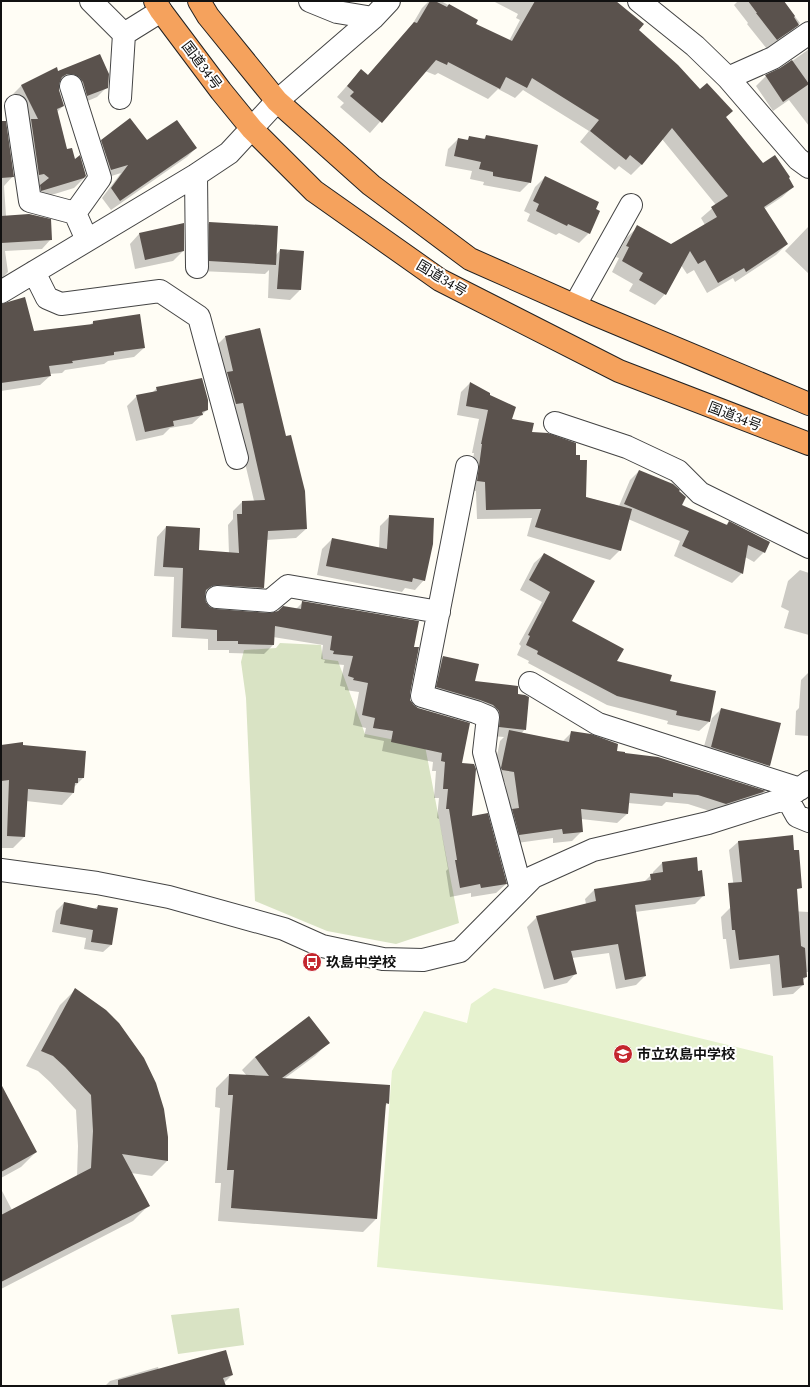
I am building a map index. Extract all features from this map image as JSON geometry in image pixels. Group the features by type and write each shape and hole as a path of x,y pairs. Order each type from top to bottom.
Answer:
{"highway":[{"path":"199,1 208,16 277,101 371,185 470,259 809,404"},
{"name":"国道34号","path":"158,6 221,91 252,129 314,191 440,280 618,371 809,444"}],"street":[{"path":"90,1 124,34"},
{"path":"310,1 337,12 373,18"},
{"path":"1,292 196,175 229,153 277,101 373,18 389,1"},
{"path":"639,1 695,46 728,78 798,158 809,167"},
{"path":"120,98 124,34 158,6"},
{"path":"728,78 773,58 809,33"},
{"path":"71,86 100,178 75,213"},
{"path":"16,106 30,201 75,213"},
{"path":"196,175 197,267"},
{"path":"575,305 631,205"},
{"path":"75,213 87,240"},
{"path":"34,272 47,298 61,304 160,291 199,317 238,458"},
{"path":"555,423 634,450 678,471 700,493 809,547"},
{"path":"467,467 422,696 488,717 484,752 521,889"},
{"path":"217,597 270,601 288,586 439,612"},
{"path":"530,683 598,724 799,790"},
{"path":"1,870 97,883 169,897 284,929 322,946 383,959 423,960 460,951 533,877 593,850 708,823 799,790"},
{"path":"799,790 797,816 809,821"}],"green space":[{"path":"280,643 321,645 323,659 338,661 365,734 425,746 459,923 396,944 327,931 255,901 246,698 241,662 244,650 276,648"},
{"path":"494,988 773,1056 783,1310 377,1267 392,1071 424,1011 467,1023 471,1004"},
{"path":"239,1308 244,1345 178,1354 171,1315"}],"building":[{"path":"430,1 435,1 447,7 449,4 478,20 476,24 512,41 535,1 616,1 644,24 639,30 678,65 700,89 707,83 733,111 726,117 763,163 775,155 790,177 789,178 794,187 764,207 788,244 746,272 744,268 718,283 705,260 698,264 690,251 666,295 639,280 643,273 622,261 629,247 626,246 637,225 671,244 717,217 711,207 728,196 672,128 642,165 630,155 626,160 590,131 599,120 532,78 527,88 506,77 500,89 448,62 447,65 436,60 382,123 350,96 354,92 347,86 361,69 368,75 414,22 417,23"},
{"path":"748,1 784,1 795,16 794,17 799,25 777,40"},
{"path":"100,54 109,74 108,88 87,96 83,82 79,77 73,74 67,74 62,77 59,84 59,90 64,106 57,109 67,149 72,148 75,159 80,155 86,176 84,178 41,191 40,185 49,178 44,174 39,175 31,119 38,119 21,85 57,67 58,71"},
{"path":"792,60 809,84 783,102 765,75"},
{"path":"130,118 147,140 177,120 197,148 120,201 111,188 128,165 111,170 101,140"},
{"path":"1,121 6,121 14,177 1,178"},
{"path":"486,135 538,145 531,183 493,176 493,172 479,169 481,162 454,156 458,138 468,140 469,136 485,139"},
{"path":"545,176 599,202 596,209 600,211 590,234 568,224 567,226 536,211 539,204 533,201"},
{"path":"29,214 51,219 52,240 1,243 1,216"},
{"path":"209,222 278,226 276,265 209,261"},
{"path":"184,223 184,251 145,260 139,233"},
{"path":"280,249 304,251 301,290 277,289"},
{"path":"25,297 34,331 93,324 93,321 140,314 145,348 114,352 114,355 49,366 51,376 1,383 1,304"},
{"path":"260,328 286,436 291,435 305,491 307,529 268,531 264,588 218,585 212,586 206,590 206,602 210,607 216,609 269,613 278,611 283,606 301,609 302,601 419,621 414,647 419,647 410,700 418,708 470,723 462,763 474,764 476,769 472,816 488,813 507,884 481,888 480,884 460,888 449,809 446,809 448,789 443,789 445,762 441,761 442,753 391,742 393,731 373,728 375,718 362,715 368,683 353,680 354,678 348,676 353,656 333,654 334,651 330,650 332,636 275,626 274,645 238,644 238,641 217,641 217,630 181,628 183,568 163,567 166,526 200,528 199,550 239,553 237,514 242,514 242,501 265,500 243,403 236,404 227,372 233,371 225,336"},
{"path":"202,378 208,400 208,410 202,412 203,415 173,421 174,426 145,432 136,395 157,391 156,387"},
{"path":"470,382 490,393 490,395 516,407 512,419 534,423 532,432 548,433 576,443 576,455 580,455 580,460 587,460 586,497 632,509 621,551 535,527 541,509 486,510 485,482 477,481 481,444 488,410 466,406"},
{"path":"639,470 673,484 686,497 682,505 727,525 729,521 770,542 765,553 748,545 743,574 682,546 689,531 624,504"},
{"path":"389,515 434,518 433,544 425,581 413,578 412,582 326,566 332,538 387,549"},
{"path":"544,553 595,581 572,621 624,649 617,661 672,675 670,681 716,691 710,722 676,715 677,711 617,696 537,654 538,651 526,645 530,636 528,635 550,592 529,580"},
{"path":"443,656 479,664 475,681 518,686 518,694 529,697 526,730 499,727 499,711 493,705 436,687"},
{"path":"721,708 781,723 770,766 711,747"},
{"path":"509,730 569,742 571,731 591,734 618,744 617,751 658,757 766,791 726,804 698,795 673,793 673,797 630,793 628,814 581,809 583,832 563,834 562,829 519,835 512,809 519,808 514,772 502,770 501,768"},
{"path":"23,742 23,745 86,751 84,778 78,778 78,783 75,783 74,793 28,789 25,837 7,836 9,780 1,781 1,745"},
{"path":"793,835 794,850 799,850 802,888 797,889 801,946 805,948 807,977 803,978 804,985 782,988 779,955 739,960 735,930 732,930 728,883 742,882 738,841"},
{"path":"697,857 698,871 702,870 705,896 635,905 646,976 625,980 618,944 571,951 577,974 554,980 536,916 596,901 594,889 651,880 650,874 663,872 662,862"},
{"path":"64,902 97,909 98,905 118,908 112,945 91,942 93,930 60,924"},
{"path":"75,988 106,1010 119,1023 144,1058 156,1083 164,1109 168,1137 168,1161 122,1154 150,1206 1,1282 1,1215 91,1168 93,1131 91,1095 53,1056 41,1051"},
{"path":"309,1016 330,1043 282,1078 390,1085 389,1104 386,1103 377,1219 231,1208 234,1170 227,1170 233,1095 228,1095 229,1074 269,1076 255,1057"},
{"path":"1,1084 37,1152 1,1172"},
{"path":"226,1350 233,1375 223,1378 226,1386 118,1386 118,1380"}],"place":[{"name":"玖島中学校","path":"312,962"},
{"name":"市立玖島中学校","path":"623,1054"}]}
